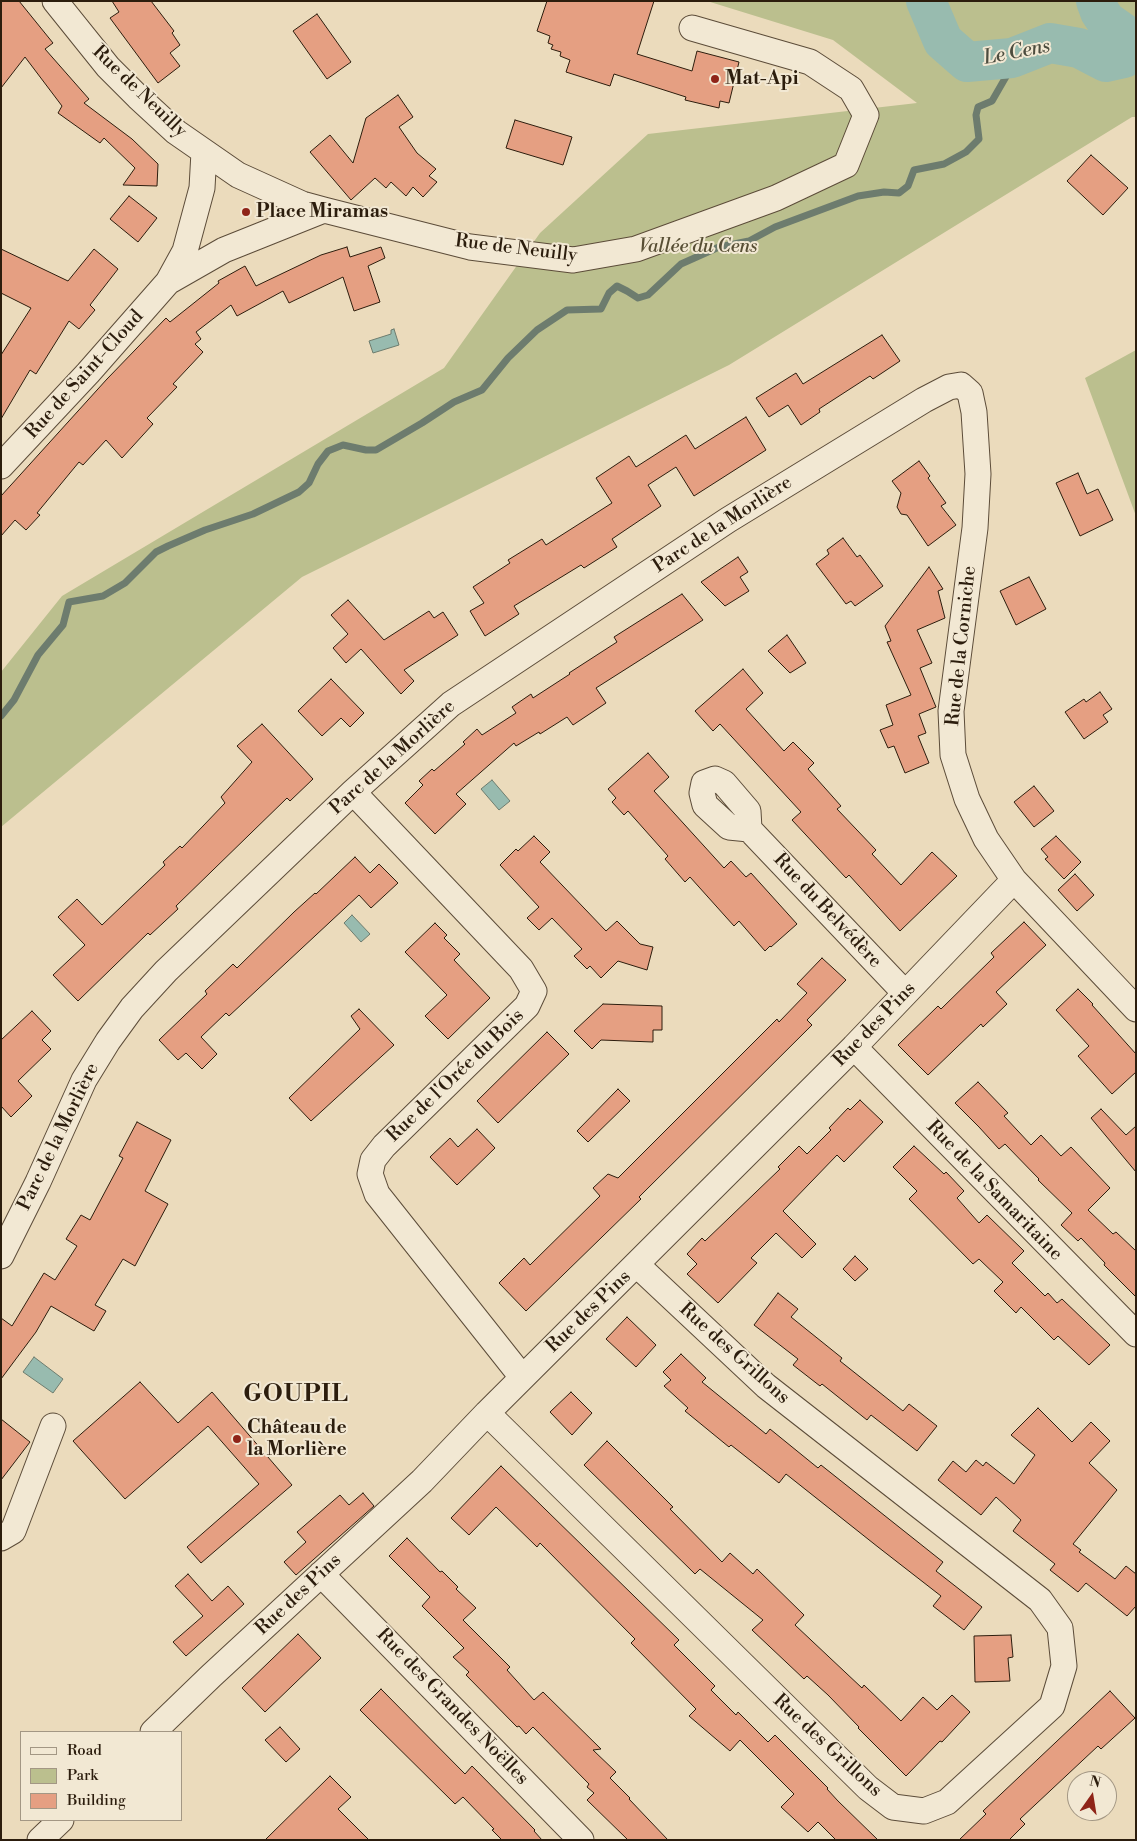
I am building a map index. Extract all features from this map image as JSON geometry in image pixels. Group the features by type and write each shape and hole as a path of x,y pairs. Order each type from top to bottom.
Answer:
{"street":[{"name":"Rue de Neuilly","path":"55,1 108,67 176,132 238,175 302,204 324,210 470,247 573,260 636,249 776,198 846,165 866,114 851,89 810,62 692,28"},
{"name":"Rue de Saint-Cloud","path":"1,466 88,373 168,282 185,251 202,188 204,152"},
{"name":"Rue de Saint-Cloud","path":"168,282 224,250 324,210"},
{"name":"Rue de la Corniche","path":"924,400 949,387 961,385 970,393 974,412 978,474 976,510 951,711 953,755 967,799 986,839 1014,880 1136,1009"},
{"name":"Parc de la Morlière","path":"1,1256 38,1182 84,1080 108,1041 132,1008 166,971 353,792 451,704 728,520 924,400"},
{"name":"Rue de l'Orée du Bois","path":"353,792 521,969 534,991 528,1006 384,1146 373,1160 370,1174 377,1194 522,1377"},
{"name":"Rue du Belvédère","path":"749,829 905,993"},
{"name":"Rue des Pins","path":"154,1731 422,1481 487,1412 637,1265 854,1047 1014,880"},
{"name":"Rue de la Samaritaine","path":"854,1047 1136,1334"},
{"name":"Rue des Grillons","path":"487,1412 868,1788 892,1807 924,1811 947,1802 1052,1706 1064,1666 1060,1628 1040,1600 766,1386 637,1265"},
{"path":"1,1538 13,1531 54,1426"},
{"name":"Rue des Grandes Noëlles","path":"321,1574 581,1840"},
{"path":"40,1840 60,1821"}],"green space":[{"name":"Vallée du Cens","path":"707,1 1136,1 1136,117 1132,117 729,365 302,577 1,827 1,672 62,596 444,368 540,233 648,134 917,103 833,40"},
{"path":"1136,350 1136,516 1085,378"}],"water":[{"path":"394,329 399,345 373,353 369,341 391,334 391,330"},
{"path":"492,780 510,801 499,810 481,789"},
{"path":"352,915 370,934 361,942 344,923"},
{"path":"34,1357 63,1379 53,1393 23,1372"}],"building":[{"path":"1,1 19,1 53,43 45,49 89,99 84,103 132,139 158,164 157,186 123,185 135,168 104,138 100,143 58,113 62,106 25,57 1,88"},
{"path":"112,1 151,1 174,31 172,33 180,45 170,53 180,66 158,83 110,18 119,12"},
{"path":"547,1 654,1 637,54 692,71 697,51 739,62 729,103 720,101 719,108 685,100 686,97 614,74 610,86 566,72 570,60 560,56 561,52 551,49 553,45 548,43 550,36 537,31"},
{"path":"317,14 351,62 327,79 293,31"},
{"path":"398,95 413,117 399,127 417,153 436,169 429,176 437,182 423,197 413,187 406,196 391,182 386,188 375,178 351,200 310,152 330,135 353,163 366,118"},
{"path":"515,120 572,137 563,165 506,148"},
{"path":"1091,155 1128,188 1103,215 1067,181"},
{"path":"129,196 157,218 138,242 110,219"},
{"path":"347,247 350,257 381,247 385,258 368,266 380,302 354,311 343,277 289,303 283,291 237,316 231,305 196,332 201,339 195,344 203,352 173,384 177,387 147,418 153,424 122,458 106,440 83,465 79,462 37,513 40,515 26,530 15,520 1,536 1,496 107,379 166,318 170,322 219,283 218,281 245,266 256,286 321,255"},
{"path":"1,249 68,281 94,249 118,269 90,305 95,310 79,329 69,321 36,374 30,370 1,419 1,355 31,308 1,293"},
{"path":"882,335 900,361 873,379 870,376 819,409 820,412 801,425 788,405 769,417 756,398 796,373 803,384"},
{"path":"746,417 766,450 694,496 676,467 648,485 661,506 612,539 617,547 584,568 581,565 514,606 519,614 485,636 470,611 484,603 473,587 510,563 508,560 542,539 546,545 612,503 596,478 629,456 636,467 686,435 695,449"},
{"path":"919,461 930,476 928,478 946,503 941,506 956,525 928,546 907,515 901,514 897,507 901,493 892,481"},
{"path":"1078,473 1087,494 1098,489 1113,520 1080,536 1056,483"},
{"path":"843,538 857,557 860,555 883,586 855,606 851,601 846,604 816,564 829,554 827,550"},
{"path":"738,557 748,572 740,577 749,591 725,606 701,582"},
{"path":"929,567 943,589 938,591 945,618 917,630 932,663 920,668 936,707 919,714 926,733 918,736 929,763 905,773 894,746 888,748 880,730 893,725 886,705 911,695 887,642 891,641 885,626"},
{"path":"1029,577 1046,609 1016,625 1000,591"},
{"path":"682,594 703,620 596,688 606,703 573,725 567,717 516,746 514,743 456,794 466,804 435,834 405,803 423,785 419,781 432,769 434,771 465,744 463,742 477,729 482,735 516,713 512,707 531,694 533,698 570,674 617,642 614,637"},
{"path":"348,600 384,640 429,611 434,618 443,612 458,635 404,670 414,681 401,694 361,649 346,663 333,648 348,634 331,615"},
{"path":"787,635 806,663 790,673 768,651"},
{"path":"743,669 763,693 746,709 784,751 793,742 814,763 808,769 841,806 837,809 876,850 872,854 901,885 932,852 957,876 900,931 849,875 846,878 792,820 801,812 720,724 713,731 695,711"},
{"path":"331,679 364,713 350,727 341,718 322,736 298,711"},
{"path":"1100,692 1112,709 1103,715 1108,722 1084,739 1065,712 1084,699 1086,702"},
{"path":"262,724 313,779 290,801 287,798 176,906 178,909 150,935 148,933 78,1001 53,975 85,945 58,917 77,899 102,925 165,865 163,862 180,846 182,848 225,803 221,797 252,762 237,746"},
{"path":"648,753 669,777 654,791 724,868 731,861 746,877 751,873 797,924 765,951 739,921 734,926 690,877 685,882 665,859 668,856 628,811 624,815 612,802 616,798 608,789"},
{"path":"1034,786 1054,811 1034,827 1014,802"},
{"path":"534,836 550,852 540,862 606,931 617,921 640,944 653,947 647,970 618,961 601,978 590,966 587,969 574,956 582,949 552,918 539,930 527,918 539,907 500,865 516,849 518,851"},
{"path":"1056,836 1081,862 1064,879 1045,859 1048,857 1041,849"},
{"path":"355,857 370,873 379,864 398,883 371,908 359,895 229,1016 226,1013 201,1037 217,1054 202,1069 186,1053 178,1060 159,1040 207,994 205,991 233,964 237,968 294,912"},
{"path":"1075,874 1094,895 1077,911 1058,890"},
{"path":"1024,922 1046,945 996,992 1007,1004 983,1027 981,1024 928,1075 898,1045 938,1006 941,1009 994,957 991,953"},
{"path":"435,923 447,935 444,938 460,954 454,960 490,998 448,1039 425,1016 447,995 405,952"},
{"path":"822,958 846,980 807,1020 812,1025 639,1197 641,1199 526,1311 499,1283 524,1258 530,1265 600,1196 593,1188 608,1174 618,1178 777,1019 779,1022 807,993 797,984"},
{"path":"1078,989 1136,1054 1136,1072 1112,1094 1078,1056 1089,1046 1056,1010"},
{"path":"603,1004 662,1006 662,1030 653,1030 653,1042 601,1040 592,1049 574,1031"},
{"path":"359,1009 394,1045 311,1121 289,1098 360,1029 351,1016"},
{"path":"32,1011 51,1031 42,1040 51,1049 18,1081 32,1096 11,1117 1,1106 1,1040"},
{"path":"547,1032 569,1054 498,1123 477,1101"},
{"path":"978,1082 1008,1113 1004,1116 1031,1145 1041,1135 1061,1156 1071,1147 1110,1188 1088,1210 1113,1234 1116,1232 1136,1251 1136,1297 1104,1265 1105,1263 1081,1238 1078,1241 1061,1225 1072,1213 1005,1144 999,1149 955,1103"},
{"path":"618,1089 630,1101 588,1142 577,1131"},
{"path":"860,1100 883,1122 844,1162 837,1155 783,1211 816,1244 802,1258 776,1233 751,1258 757,1263 718,1303 687,1274 697,1264 687,1254 702,1238 705,1241 780,1169 778,1167 799,1146 807,1154 831,1130 829,1128 848,1108 850,1110"},
{"path":"1101,1109 1126,1135 1136,1126 1136,1172 1091,1118"},
{"path":"137,1122 171,1140 145,1191 168,1204 135,1266 123,1259 95,1305 106,1311 94,1331 51,1306 36,1332 1,1379 1,1318 12,1326 44,1273 55,1280 77,1246 66,1239 81,1215 90,1220 123,1158 119,1156"},
{"path":"477,1129 495,1148 457,1185 430,1157 450,1138 458,1147"},
{"path":"914,1146 944,1174 946,1172 964,1191 957,1198 979,1223 987,1215 1024,1251 1012,1263 1045,1296 1048,1293 1057,1303 1062,1299 1110,1345 1089,1365 1058,1336 1054,1340 1021,1307 1016,1313 994,1291 1003,1282 979,1259 973,1264 909,1199 917,1191 893,1167"},
{"path":"855,1256 868,1269 855,1281 843,1269"},
{"path":"778,1293 798,1309 791,1317 842,1358 840,1361 903,1411 909,1404 937,1426 917,1451 871,1415 867,1420 822,1384 820,1386 793,1365 798,1359 754,1325"},
{"path":"627,1317 656,1345 636,1367 606,1339"},
{"path":"681,1354 706,1378 702,1382 766,1434 770,1429 818,1468 821,1465 943,1562 936,1571 982,1607 964,1630 933,1606 941,1596 786,1474 779,1483 731,1445 729,1447 685,1411 688,1408 664,1386 671,1380 663,1372"},
{"path":"140,1382 178,1423 212,1392 292,1485 201,1563 187,1547 259,1484 208,1426 125,1499 73,1441"},
{"path":"571,1392 592,1413 572,1435 550,1412"},
{"path":"1038,1408 1072,1442 1091,1422 1110,1441 1089,1463 1117,1490 1073,1544 1081,1550 1079,1552 1115,1579 1126,1566 1136,1574 1136,1606 1127,1616 1086,1583 1078,1592 1050,1570 1055,1564 1013,1531 1021,1520 996,1497 981,1515 938,1480 953,1461 966,1472 976,1460 983,1466 986,1462 1014,1484 1035,1455 1011,1435"},
{"path":"1,1419 30,1442 1,1480"},
{"path":"607,1441 673,1507 670,1509 722,1562 730,1553 753,1574 757,1569 804,1615 795,1625 862,1688 864,1685 901,1721 923,1697 937,1710 952,1695 970,1712 906,1776 828,1695 807,1676 804,1679 752,1630 763,1620 700,1569 695,1574 584,1465"},
{"path":"501,1466 679,1640 674,1645 715,1686 711,1690 736,1715 738,1712 768,1742 775,1735 878,1840 836,1840 818,1822 808,1832 781,1807 794,1794 740,1740 730,1751 689,1716 696,1709 631,1643 635,1639 540,1543 537,1547 496,1507 469,1535 451,1518"},
{"path":"363,1493 374,1506 296,1575 284,1562 306,1542 297,1532 340,1495 349,1505"},
{"path":"407,1538 440,1572 442,1571 458,1587 456,1589 476,1608 463,1620 510,1667 507,1670 534,1700 543,1692 601,1749 593,1750 616,1772 610,1778 668,1840 628,1840 587,1800 594,1793 587,1787 589,1784 533,1727 526,1734 466,1675 469,1672 453,1657 464,1648 422,1606 430,1597 389,1556"},
{"path":"188,1574 212,1601 228,1586 244,1604 186,1656 173,1642 203,1616 175,1586"},
{"path":"298,1634 321,1658 265,1712 242,1688"},
{"path":"1011,1635 1013,1657 1008,1658 1010,1681 975,1682 974,1636"},
{"path":"381,1689 465,1774 472,1766 535,1830 542,1840 502,1840 463,1797 455,1804 360,1710"},
{"path":"1110,1691 1135,1718 1101,1749 1098,1746 1071,1771 1067,1771 1067,1775 1020,1819 1025,1824 1009,1840 959,1840 986,1814 983,1811"},
{"path":"280,1727 300,1749 286,1762 265,1740"},
{"path":"330,1776 351,1797 338,1809 369,1840 265,1840"}],"waterway":[{"name":"Le Cens","path":"926,1 943,41 967,62 1012,58 1050,43 1079,48 1106,62 1124,58 1132,45 1132,39 1106,21 1096,1"},
{"path":"1,716 14,700 38,655 63,625 69,602 103,596 125,583 156,552 205,530 253,514 299,492 309,483 318,464 328,451 343,445 376,450 454,402 482,390 508,358 537,330 567,310 601,309 609,293 617,286 638,298 648,295 681,264 719,247 749,241 775,227 858,196 884,192 899,193 908,186 914,170 944,164 966,152 979,139 976,115 978,107 992,101 1011,68 1012,58"}],"place":[{"name":"Mat-Api","path":"715,79"},
{"name":"Place Miramas","path":"246,212"},
{"name":"Château de la Morlière","path":"237,1439"}],"district":[{"name":"GOUPIL","path":"296,1395"}]}
